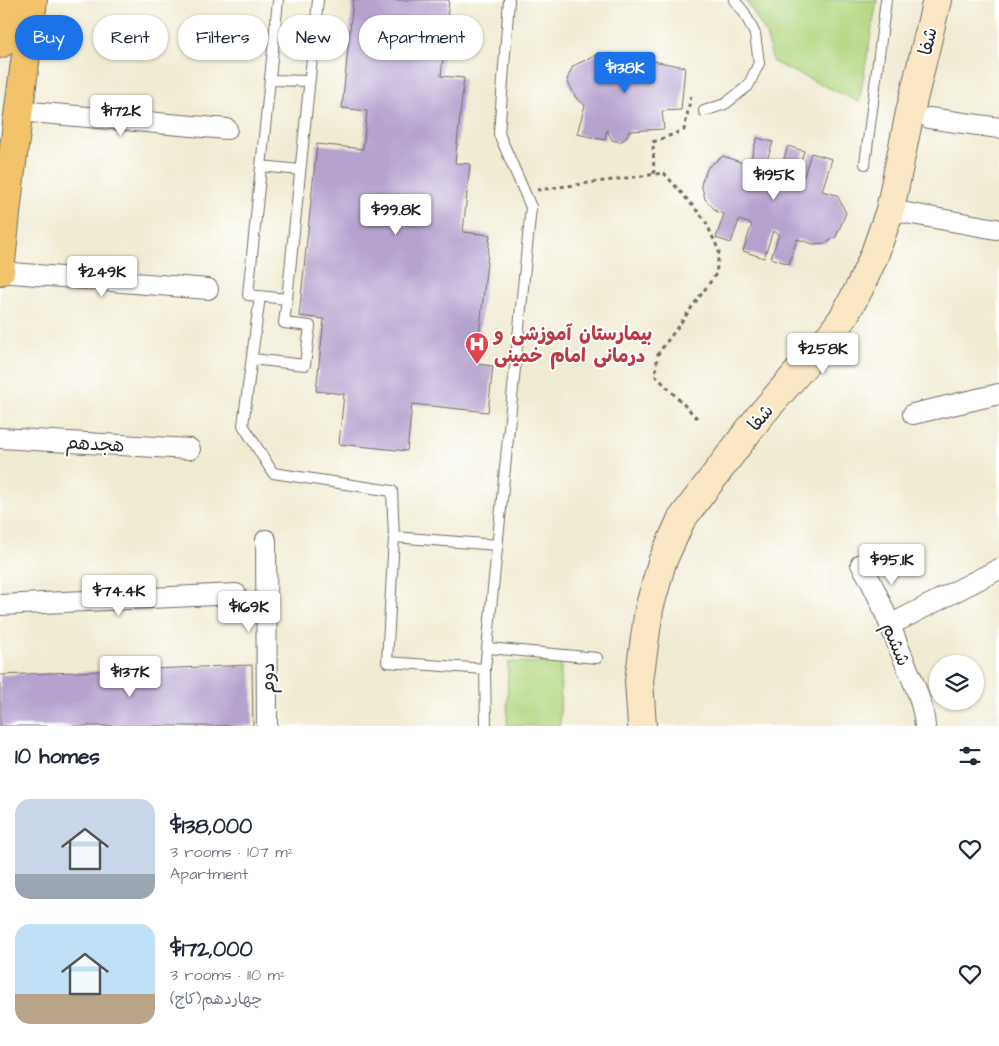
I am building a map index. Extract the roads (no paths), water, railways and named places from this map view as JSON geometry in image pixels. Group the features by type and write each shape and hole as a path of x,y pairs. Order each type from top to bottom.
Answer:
{"main road":[{"path":"0,44 6,0"},
{"path":"0,271 4,185 19,110 33,0"}],"street":[{"name":"شفا","path":"642,726 639,681 649,609 662,562 681,520 759,417 832,333 843,318 860,287 874,256 890,210 910,112 937,0"},
{"path":"19,110 227,129"},
{"path":"929,118 999,128"},
{"path":"890,210 996,229"},
{"path":"0,271 208,289"},
{"path":"913,414 999,394"},
{"name":"هجدهم","path":"0,438 190,448"},
{"name":"دوم","path":"266,540 267,726"},
{"name":"ششم","path":"862,564 890,625 922,706 924,726"},
{"path":"890,625 999,569"},
{"path":"0,605 236,594"}],"lane":[{"path":"278,0 248,295 287,299"},
{"path":"252,359 305,365 310,326 284,323 318,0"},
{"path":"486,726 485,669 531,207 499,134 509,0"},
{"path":"704,111 725,104 748,86 759,63 755,34 744,12 734,0"},
{"path":"865,164 886,0"},
{"path":"270,80 309,81"},
{"path":"261,166 300,170"},
{"path":"260,296 243,425 272,473 392,491 394,537 387,662 485,669"},
{"path":"394,537 497,545"},
{"path":"488,648 597,658"}],"place":[{"name":"بیمارستان آموزشی و درمانی امام خمینی","path":"477,365"}]}
